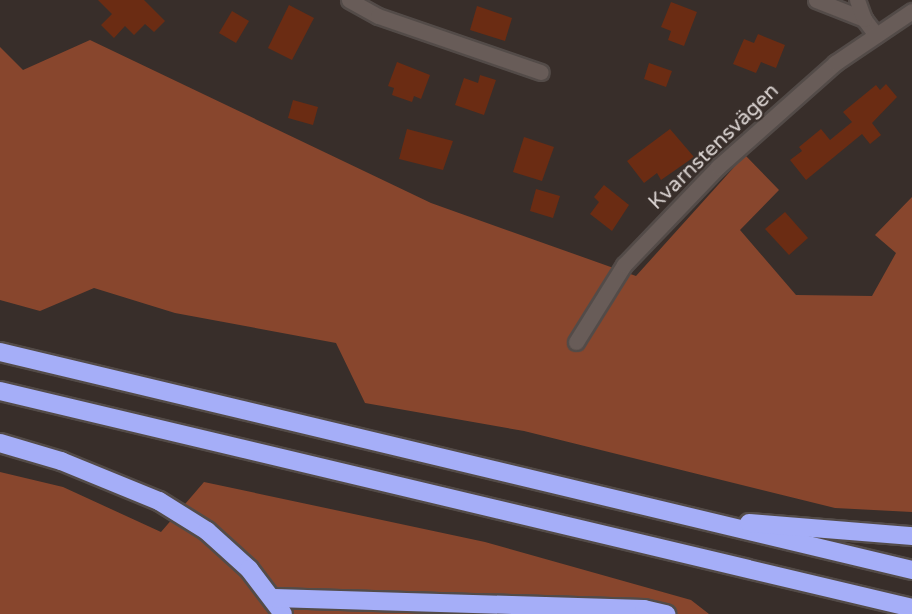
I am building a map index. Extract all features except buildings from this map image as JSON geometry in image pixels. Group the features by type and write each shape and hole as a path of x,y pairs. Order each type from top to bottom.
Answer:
{"highway":[{"path":"0,352 912,570"},
{"path":"0,391 912,608"},
{"path":"0,443 61,461 159,501 207,531 278,606 644,609 666,614"},
{"path":"667,513 912,536"}],"street":[{"path":"349,0 378,16 541,72"},
{"path":"816,0 864,20"},
{"path":"857,0 864,20 876,35"},
{"name":"Kvarnstensvägen","path":"576,342 624,265 718,167 836,63 912,11"}],"shaded area":[{"path":"90,40 431,203 636,276 745,155 779,190 740,230 796,295 872,296 896,253 875,235 912,197 912,512 835,508 524,431 365,403 336,343 175,313 94,288 40,311 0,300 0,47 23,70"},
{"path":"0,472 63,487 161,532 204,482 485,542 691,600 709,614 0,614"}]}
